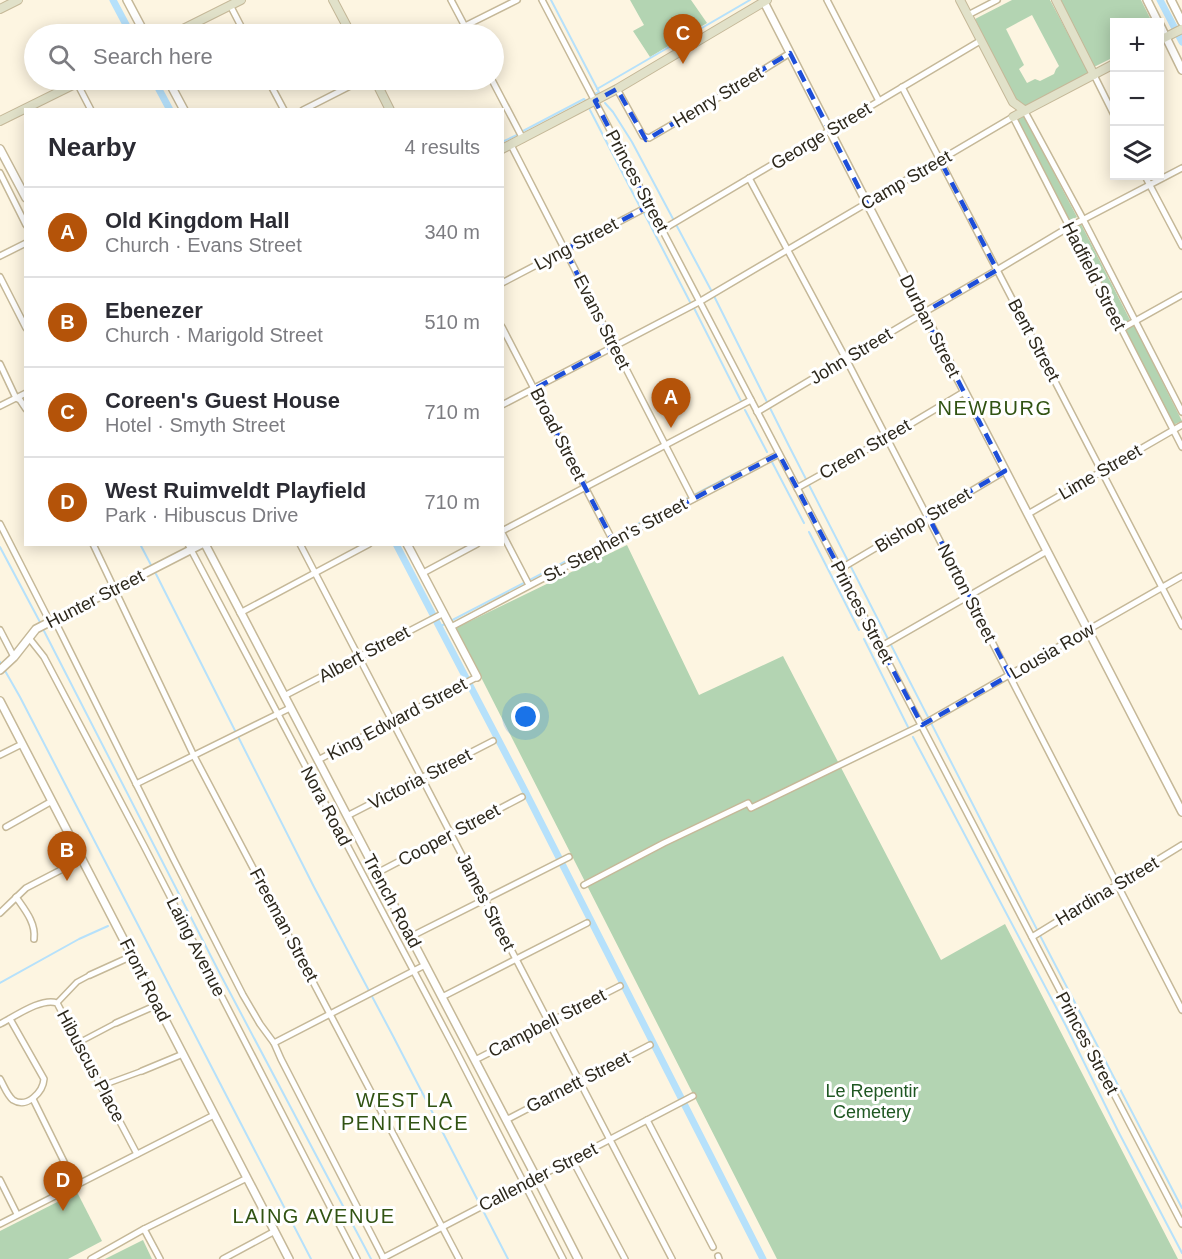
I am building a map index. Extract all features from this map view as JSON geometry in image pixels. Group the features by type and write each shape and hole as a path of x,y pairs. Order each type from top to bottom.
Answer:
{"main road":[{"path":"0,9 18,0"},
{"path":"193,24 241,0"},
{"path":"333,0 346,24"},
{"path":"504,148 617,89 765,0"},
{"name":"Hadfield Street","path":"960,0 1012,102 1013,117"},
{"path":"1056,0 1094,75"},
{"path":"1165,37 1182,29"},
{"name":"Camp Street","path":"1013,117 1110,66"},
{"path":"26,108 62,90"},
{"path":"380,90 389,108"},
{"name":"Hadfield Street","path":"1012,102 1024,110"},
{"path":"0,121 24,109"}],"street":[{"path":"128,0 140,24"},
{"path":"451,0 463,24"},
{"path":"471,24 517,0"},
{"name":"Princes Street","path":"542,0 779,454 800,486 1182,1224"},
{"name":"Durban Street","path":"765,0 923,313 1182,812"},
{"path":"827,0 879,101"},
{"path":"968,15 998,0"},
{"path":"1147,0 1156,18"},
{"path":"1171,0 1182,22"},
{"path":"230,5 240,24"},
{"path":"1165,37 1182,70"},
{"name":"George Street","path":"662,230 980,41"},
{"name":"Henry Street","path":"617,89 645,137 651,137 790,53"},
{"path":"1094,75 1110,107"},
{"name":"Bent Street","path":"902,87 1182,626"},
{"path":"83,90 90,108"},
{"path":"173,90 183,108"},
{"path":"273,90 283,108"},
{"path":"307,108 342,90"},
{"path":"497,90 523,139"},
{"name":"Hadfield Street","path":"1024,110 1182,412"},
{"name":"Hadfield Street","path":"1013,117 1182,447"},
{"name":"Camp Street","path":"504,404 699,302 1013,117"},
{"name":"Evans Street","path":"511,145 693,500"},
{"path":"0,149 24,194"},
{"name":"John Street","path":"757,412 1069,226 1182,168"},
{"path":"0,173 24,221"},
{"name":"Norton Street","path":"749,178 928,516 1182,1010"},
{"path":"1147,180 1182,246"},
{"name":"Lyng Street","path":"504,282 649,206"},
{"path":"0,256 24,244"},
{"path":"0,277 24,324"},
{"path":"1120,329 1182,295"},
{"name":"Broad Street","path":"504,331 613,542"},
{"path":"0,364 16,398 24,406"},
{"name":"Creen Street","path":"800,486 964,392"},
{"path":"0,406 24,394"},
{"path":"504,531 751,400"},
{"name":"Lime Street","path":"1028,514 1182,425"},
{"name":"St. Stephen's Street","path":"451,627 779,454"},
{"name":"Bishop Street","path":"842,568 1005,471"},
{"path":"0,524 243,995 274,1043 383,1258"},
{"path":"504,536 529,585"},
{"name":"Freeman Street","path":"94,546 195,756 459,1259"},
{"name":"Trench Road","path":"204,546 578,1259"},
{"name":"James Street","path":"301,546 672,1259"},
{"path":"240,613 365,546"},
{"path":"408,546 477,677"},
{"path":"423,573 473,546"},
{"name":"Hunter Street","path":"0,670 14,657 36,629 190,547"},
{"name":"Nora Road","path":"190,547 563,1259"},
{"path":"882,645 1047,551"},
{"name":"Lousia Row","path":"584,885 748,803 751,808 924,724 1163,589 1182,576"},
{"name":"Albert Street","path":"284,696 444,613"},
{"path":"0,630 14,657"},
{"name":"Laing Avenue","path":"29,638 44,657 144,846 357,1259"},
{"name":"King Edward Street","path":"318,760 477,677"},
{"name":"Front Road","path":"0,701 289,1259"},
{"path":"136,784 290,708"},
{"name":"Victoria Street","path":"347,816 493,741"},
{"path":"0,755 22,744"},
{"name":"Cooper Street","path":"377,873 522,796"},
{"path":"6,827 52,801"},
{"name":"Hardina Street","path":"1032,937 1182,845"},
{"path":"410,937 569,857"},
{"path":"0,913 26,888 82,859"},
{"path":"16,897 32,923 34,939"},
{"path":"442,997 587,923"},
{"path":"57,1003 77,982 132,956"},
{"path":"274,1043 425,965"},
{"name":"Campbell Street","path":"475,1060 620,986"},
{"name":"Hibuscus Place","path":"0,1024 43,1002 57,1003 137,1154"},
{"path":"78,1044 116,1023 157,1005"},
{"path":"0,1079 10,1097 16,1102 33,1099 43,1086 44,1079 10,1019"},
{"name":"Garnett Street","path":"506,1120 650,1045"},
{"path":"101,1086 183,1053"},
{"name":"Callender Street","path":"383,1258 691,1097"},
{"path":"33,1099 76,1186"},
{"path":"0,1224 214,1115"},
{"path":"647,1120 713,1247"},
{"path":"572,1159 625,1259"},
{"path":"91,1259 144,1229 247,1178"},
{"path":"0,1180 18,1214"},
{"path":"144,1229 160,1259"},
{"path":"223,1259 275,1232"}],"highlighted area":[{"path":"790,53 867,204 940,160 997,270 923,313 1005,471 928,516 1010,675 922,725 779,454 613,541 534,389 614,346 565,250 649,206 595,101 617,89 646,140"}],"green space":[{"path":"630,0 691,0 707,23 650,57 633,31 644,25"},
{"path":"1012,0 1050,0 1089,73 1025,106 1016,100 975,19","holes":["1032,15 1059,66 1054,74 1040,81 1035,79 1027,83 1019,69 1024,65 1006,29"]},
{"path":"1061,0 1141,0 1150,18 1110,18 1110,59 1094,67"},
{"path":"1024,116 1077,217 1069,221 1017,120"},
{"path":"1081,224 1130,320 1121,324 1073,228"},
{"path":"1134,325 1182,421 1173,425 1125,329"},
{"name":"Le Repentir Cemetery","path":"627,545 699,695 783,656 941,960 1005,924 1178,1259 777,1259 456,628"},
{"path":"77,1192 102,1241 68,1259 0,1259 0,1231"},
{"path":"143,1240 152,1259 105,1259"}],"waterway":[{"path":"113,0 126,24"},
{"path":"551,0 599,92 595,94"},
{"path":"597,89 750,0"},
{"path":"1160,0 1182,42"},
{"path":"159,90 169,108"},
{"path":"523,131 585,100"},
{"path":"605,103 632,142 711,290 1048,951 1182,1208"},
{"path":"590,110 640,207"},
{"path":"504,141 519,134"},
{"path":"644,213 690,302"},
{"path":"694,308 742,403"},
{"path":"745,410 767,452"},
{"path":"772,462 804,523"},
{"path":"439,627 740,471"},
{"path":"809,532 859,630"},
{"path":"141,546 151,565"},
{"path":"397,546 522,785 763,1259"},
{"path":"0,547 41,624"},
{"path":"156,574 314,887 508,1259"},
{"path":"43,629 218,970 371,1259"},
{"path":"864,639 908,727"},
{"path":"0,662 311,1259"},
{"path":"913,737 1066,1026 1182,1253"},
{"path":"0,983 79,939 108,926"}],"place":[{"name":"Coreen's Guest House","path":"683,64"},
{"name":"Old Kingdom Hall","path":"671,428"},
{"name":"Ebenezer","path":"67,881"},
{"name":"West Ruimveldt Playfield","path":"63,1211"}],"district":[{"name":"NEWBURG","path":"995,408"},
{"name":"WEST LA PENITENCE","path":"405,1112"},
{"name":"LAING AVENUE","path":"314,1216"}]}
